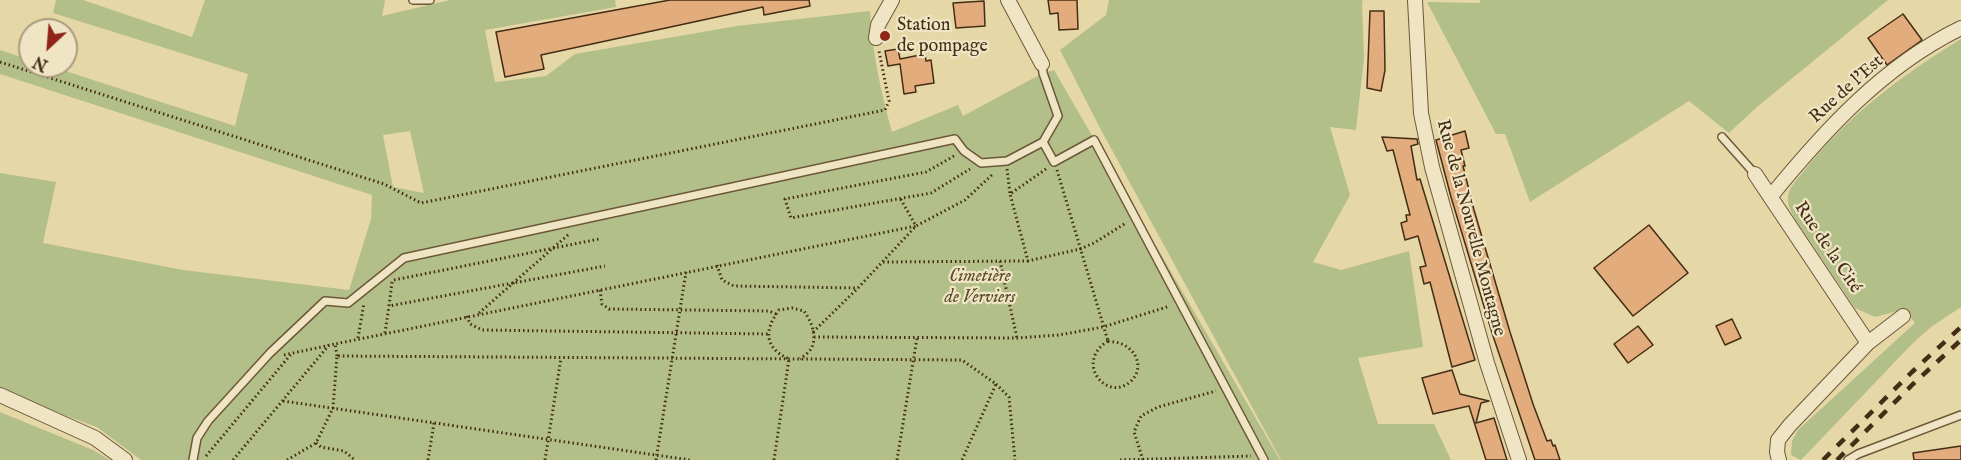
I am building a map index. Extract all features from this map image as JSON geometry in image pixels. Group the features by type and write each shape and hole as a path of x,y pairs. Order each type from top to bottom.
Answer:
{"street":[{"path":"876,38 878,25 892,0"},
{"path":"1008,0 1042,64"},
{"name":"Rue de la Nouvelle Montagne","path":"1415,0 1421,113 1432,167 1487,363 1519,460"},
{"name":"Rue de l'Est","path":"1771,196 1843,114 1890,72 1961,28"},
{"name":"Rue de la Cité","path":"1755,174 1869,343"},
{"path":"1779,460 1777,446 1782,435 1869,343 1903,316"},
{"path":"0,395 95,438 125,460"}],"lane":[{"path":"413,0 430,0"},
{"path":"193,460 196,438 208,421 265,359 325,301 348,303 404,258 955,139 964,151 981,163 1006,161 1043,142 1058,116 1042,73 1042,64"},
{"path":"1722,137 1755,174"},
{"path":"1043,142 1054,162 1094,140 1263,458"},
{"path":"1848,460 1858,454 1961,415"}],"path":[{"path":"0,62 384,184 421,203 885,110 889,101 876,38"},
{"path":"964,151 926,172 785,199 791,218 931,193 981,163"},
{"path":"1006,161 1010,194 1028,261"},
{"path":"265,359 916,225 965,200 1006,161"},
{"path":"1010,194 1054,162 1108,341"},
{"path":"900,198 916,225"},
{"path":"883,262 1028,261 1080,249 1094,243 1135,217"},
{"path":"478,314 587,219"},
{"path":"813,332 858,288 916,225"},
{"path":"392,280 599,239"},
{"path":"1000,261 1017,338"},
{"path":"385,333 394,266"},
{"path":"389,306 605,266"},
{"path":"717,266 722,280 734,286 858,288"},
{"path":"656,460 686,272"},
{"path":"600,289 602,304 609,309 769,311 776,314"},
{"path":"358,339 366,290"},
{"path":"814,337 1017,338 1059,335 1103,327 1180,302"},
{"path":"789,359 779,355 771,348 769,334 771,320 779,310 792,308 804,311 812,322 814,337 812,348 800,359"},
{"path":"467,316 470,324 482,330 769,334"},
{"path":"897,460 917,338"},
{"path":"1108,341 1121,343 1137,358 1138,367 1135,375 1130,382 1120,387 1110,386 1100,381 1093,372 1092,362 1096,353 1108,341"},
{"path":"288,460 316,443 333,408 337,356 334,344"},
{"path":"233,460 329,345"},
{"path":"203,460 292,353"},
{"path":"337,356 962,360 996,384 1009,397 1015,460"},
{"path":"545,460 561,358"},
{"path":"774,460 789,359"},
{"path":"962,460 996,384"},
{"path":"1143,460 1134,432 1141,416 1158,408 1226,388"},
{"path":"283,401 690,460"},
{"path":"428,460 435,423"},
{"path":"316,443 321,447 344,451 356,460"},
{"path":"1120,460 1263,458"}],"green space":[{"name":"Cimetière de Verviers","path":"56,0 83,0 192,37 205,0 385,0 382,16 450,0 615,0 616,7 485,30 495,82 546,76 575,54 737,26 870,11 878,72 892,132 958,105 963,116 1043,73 1054,70 1280,460 141,460 97,427 0,392 0,173 56,182 43,243 183,270 349,290 371,219 372,195 0,74 0,50 18,56 18,78 78,78 78,75 235,126 248,74 78,21 78,18 53,13","holes":["410,131 424,193 393,187 383,135"]},
{"path":"1109,0 1363,0 1364,57 1356,130 1330,127 1350,195 1313,262 1341,270 1409,251 1423,347 1358,358 1378,424 1434,424 1451,460 1281,460 1060,50 1106,15"},
{"path":"1480,0 1888,0 1757,107 1729,133 1689,101 1530,202 1505,134 1496,134 1427,2 1480,3"},
{"path":"1961,39 1961,307 1931,327 1912,344 1801,460 1791,455 1792,441 1798,430 1915,323 1905,309 1875,317 1855,308 1795,219 1788,204 1790,190 1821,151 1857,115 1897,82"},
{"path":"0,412 93,450 110,460 0,460"}],"building":[{"path":"670,0 809,0 810,6 764,15 763,7 541,55 544,69 505,77 496,32"},
{"path":"1048,0 1077,0 1078,29 1059,30 1058,13 1050,14"},
{"path":"984,1 985,26 956,28 953,3"},
{"path":"1370,11 1384,11 1385,70 1381,91 1367,88"},
{"path":"1903,14 1922,40 1887,65 1868,38"},
{"path":"898,49 900,59 925,54 926,61 931,60 934,83 915,86 916,92 904,94 900,64 888,66 885,51"},
{"path":"1465,131 1469,148 1461,150 1474,210 1533,404 1547,441 1551,440 1553,446 1555,445 1560,460 1535,460 1493,336 1451,197 1436,140"},
{"path":"1382,137 1417,139 1418,144 1411,146 1417,180 1420,179 1475,360 1452,367 1430,282 1424,284 1420,267 1426,266 1418,236 1405,240 1401,223 1407,221 1406,215 1410,215 1393,150 1387,151"},
{"path":"1649,225 1688,273 1633,316 1594,268"},
{"path":"1732,319 1741,338 1725,345 1716,326"},
{"path":"1638,326 1653,345 1628,363 1614,344"},
{"path":"1452,370 1460,394 1489,401 1481,403 1476,423 1494,418 1507,460 1486,460 1469,406 1433,414 1422,378"},
{"path":"1961,446 1961,460 1914,460 1913,453"}],"railway":[{"path":"1823,460 1961,327"},
{"path":"1837,460 1961,340"}],"place":[{"name":"Station de pompage","path":"885,36"}]}
